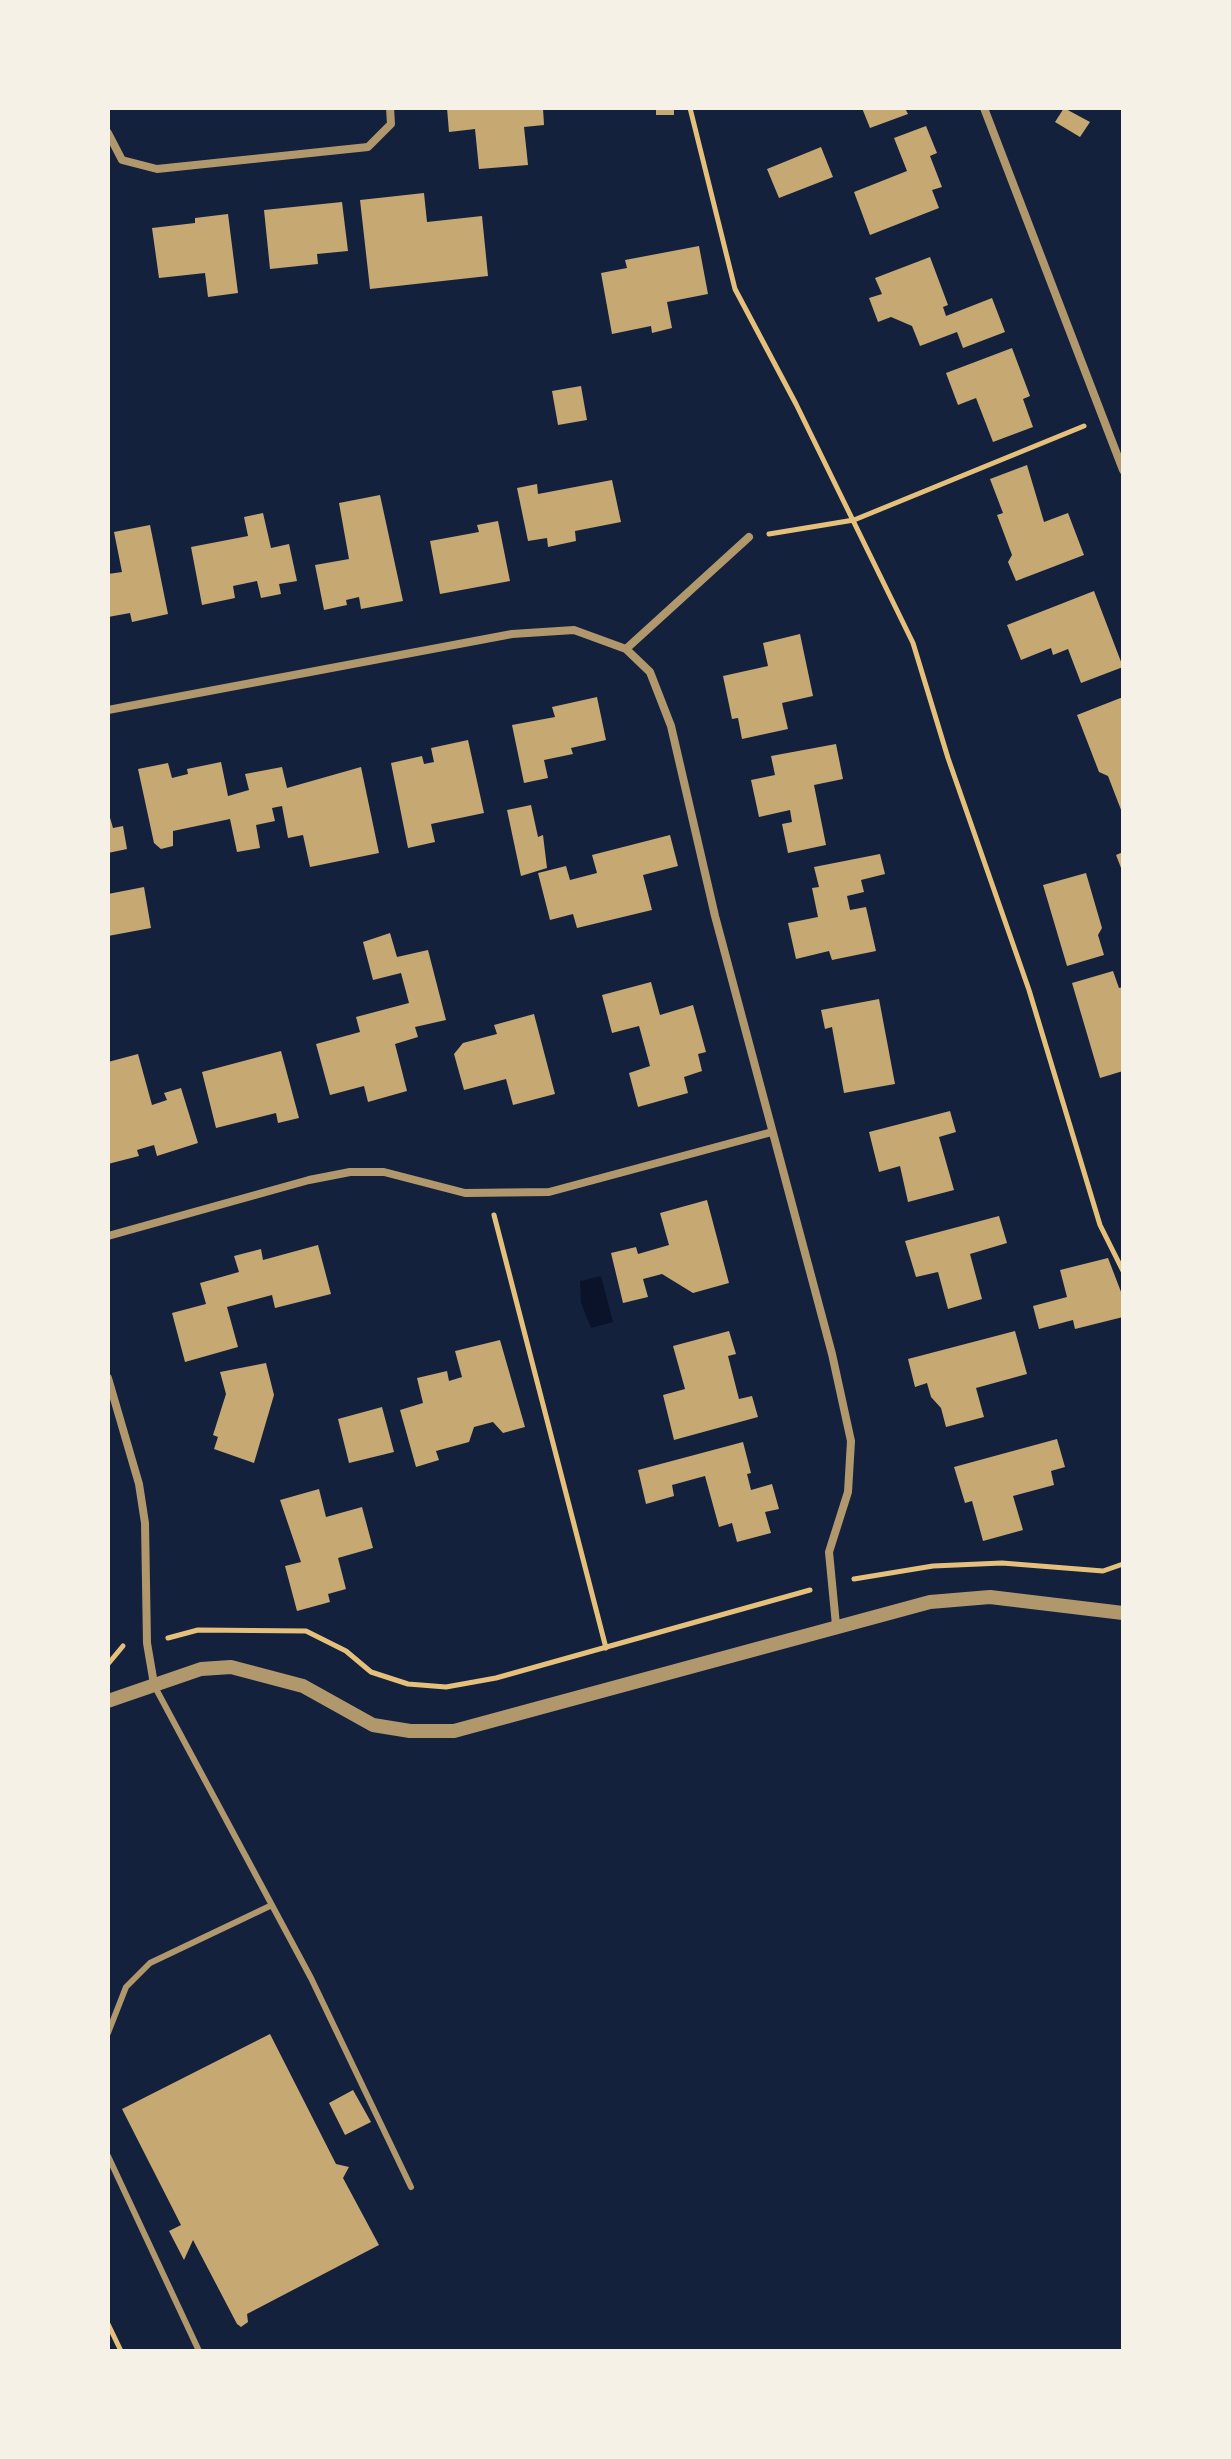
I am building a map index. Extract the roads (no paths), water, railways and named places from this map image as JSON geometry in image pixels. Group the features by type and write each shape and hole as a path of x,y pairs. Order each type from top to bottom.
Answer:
{"street":[{"path":"108,133 122,160 157,169 368,147 391,124 390,108"},
{"path":"984,108 1121,458 1123,470"},
{"path":"626,649 749,537"},
{"path":"108,710 512,634 574,630 626,649 650,672 671,726 715,916 832,1354 851,1441 848,1492 829,1552 836,1625"},
{"path":"108,1236 309,1180 350,1172 384,1172 465,1193 549,1192 772,1132"},
{"path":"108,1378 139,1484 145,1523 147,1643 154,1684"},
{"path":"108,1709 115,1699 154,1684 201,1669 231,1667 303,1686 373,1725 410,1731 454,1731 930,1602 990,1597 1123,1613"}],"lane":[{"path":"154,1684 311,1978 411,2187"},
{"path":"108,2033 126,1987 150,1963 272,1905"},
{"path":"108,2156 199,2351"}],"water":[{"path":"601,1276 613,1322 591,1328 581,1303 580,1281"}]}
